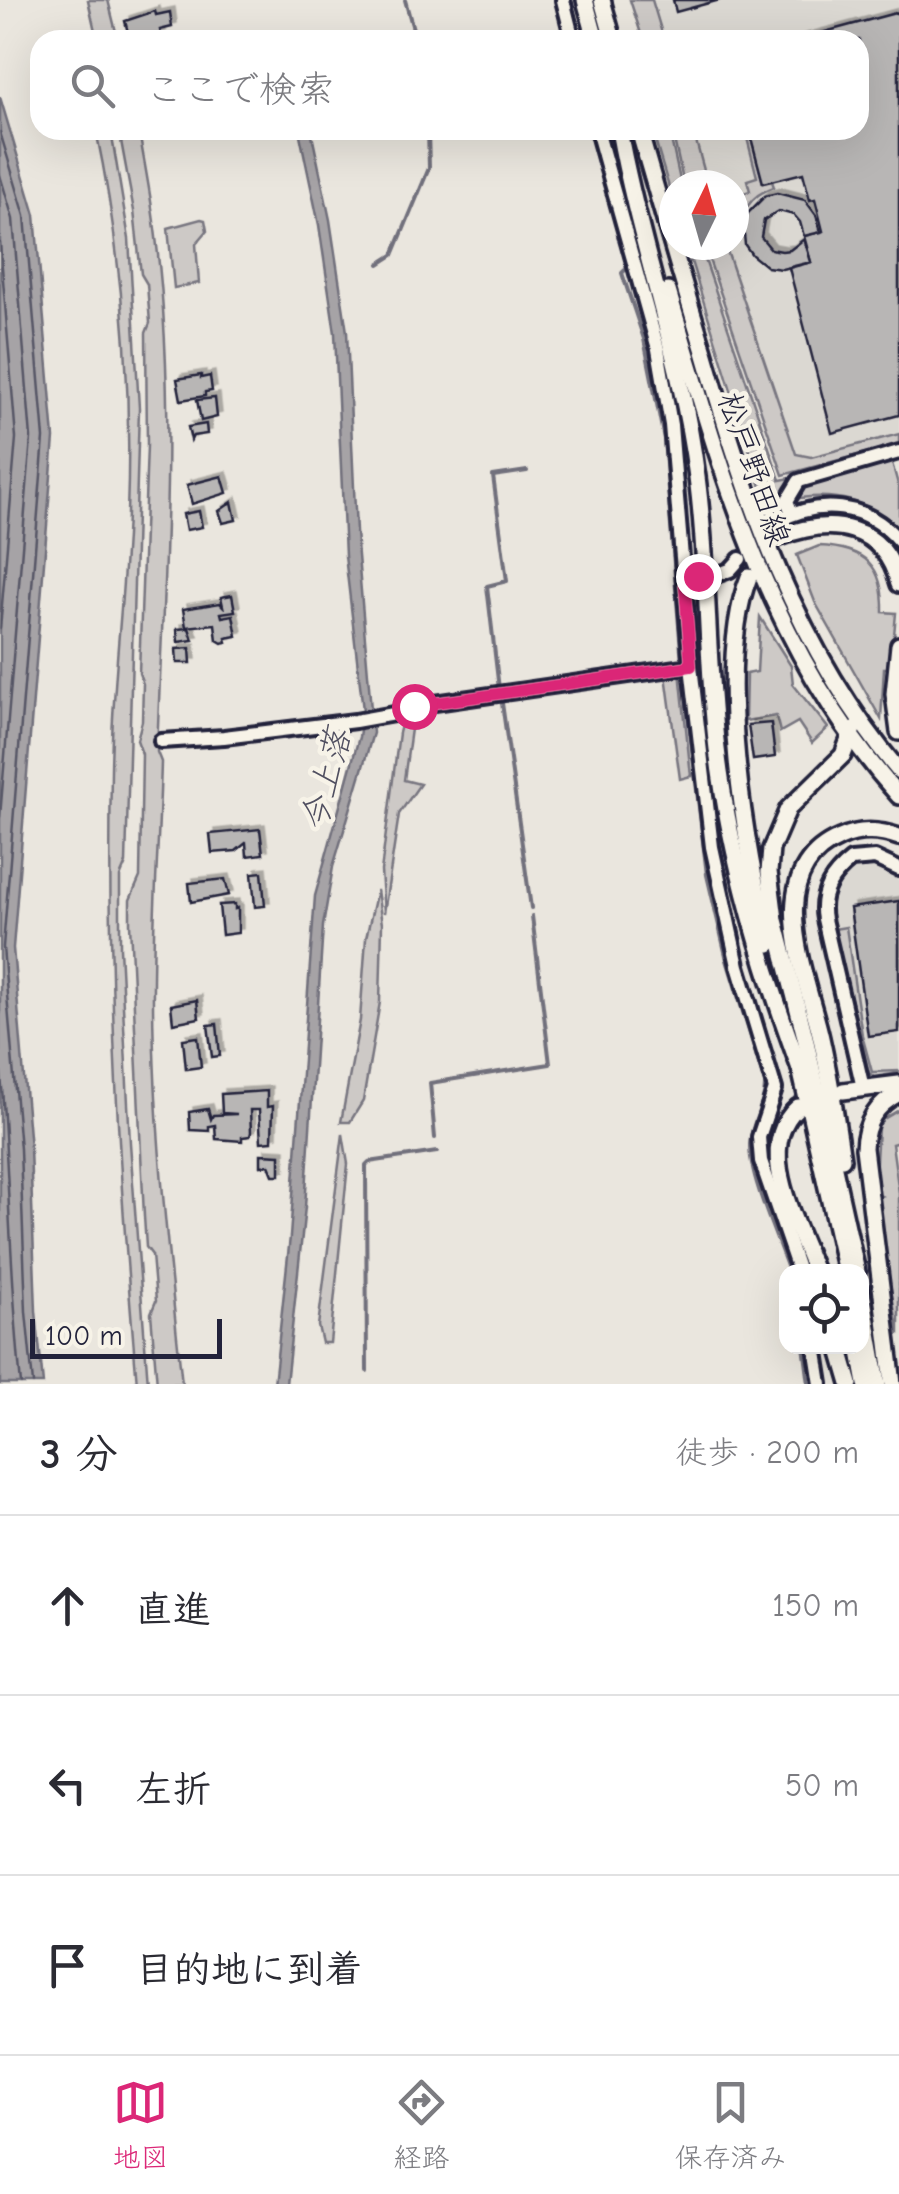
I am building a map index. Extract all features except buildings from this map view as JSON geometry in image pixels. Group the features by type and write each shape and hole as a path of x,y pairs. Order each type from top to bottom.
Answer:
{"main road":[{"path":"585,0 593,30"},
{"path":"602,0 610,30"},
{"path":"622,140 633,206 674,347 697,474 717,749 726,812 746,905 803,1078"},
{"name":"松戸野田線","path":"623,140 732,501 766,589 792,644 852,736 899,796"},
{"name":"松戸野田線","path":"642,140 747,492 806,633 848,702 899,771"},
{"path":"778,530 831,525 860,533 884,553 899,584"},
{"path":"748,577 739,608 734,704 743,812 758,904 803,1078 844,1264"},
{"path":"899,645 894,694 899,732"},
{"path":"848,702 852,736 833,767 788,809 778,829 769,872 774,920 856,1264"},
{"path":"857,1264 835,1112 796,936 794,902 804,870 824,846 856,832 876,831 899,838"},
{"path":"843,1092 899,1084"},
{"path":"893,1384 864,1135 874,1112 899,1093"},
{"path":"798,1107 781,1128 776,1152 785,1189 813,1264"},
{"path":"869,1333 878,1384"},
{"path":"841,1354 850,1384"},
{"path":"860,1354 866,1384"}],"street":[{"path":"563,0 571,30"},
{"path":"600,140 658,348 691,576 685,667 718,886 741,980 775,1089 759,1137 761,1160 796,1264"},
{"path":"792,514 787,501 799,481 899,452"},
{"path":"778,530 792,514 818,506 846,508 878,522 899,541"},
{"path":"713,576 730,570 740,559"},
{"path":"161,741 380,718 414,706 685,667"},
{"path":"864,1088 824,919 824,896 828,884 852,860 875,858 899,868"},
{"path":"816,1354 820,1384"}],"shaded area":[{"path":"88,0 108,0 116,30 95,30"},
{"path":"630,0 899,0 899,444 783,475 709,260 749,260 749,170 681,170 674,140 869,140 869,30 640,30"},
{"path":"630,0 652,0 661,30 640,30"},
{"path":"98,140 112,140 129,239 139,408 126,863 120,877 120,948 148,1384 137,1384 116,1078 110,848 112,739 127,514 128,417 124,321"},
{"path":"121,140 140,140 163,309 167,499 153,1005 159,1147 182,1384 157,1384 151,1313 156,1301 152,1255 146,1247 130,923 130,900 140,877 142,754 137,740 142,721 143,684 139,673 147,445 146,333 150,323"},
{"path":"631,140 659,224 659,234"},
{"path":"655,140 671,140 678,170 664,170"},
{"path":"674,140 696,140 704,170 681,170"},
{"path":"748,140 752,140 763,183 772,181 774,187 749,205 749,179 757,177"},
{"path":"205,220 207,231 196,244 199,283 174,288 168,228"},
{"path":"667,260 725,446 771,576 731,475"},
{"path":"691,260 705,260 780,480 796,477 785,487 774,514 769,502 766,503"},
{"path":"709,260 730,260 796,454 811,457 899,434 899,444 783,475"},
{"path":"899,458 892,463 899,488 899,527 852,501 800,498 795,494 802,486"},
{"path":"819,546 849,551 869,562 880,583 883,612 896,613 891,668 884,668 881,719 815,602 797,555"},
{"path":"760,617 791,666 793,684 828,728 812,743 798,722 780,732 776,716 745,721 746,674 757,672"},
{"path":"680,671 691,776 680,779 666,675"},
{"path":"410,712 414,729 404,780 420,784 399,814 384,913 381,871 399,733 403,718"},
{"path":"878,868 899,880 899,1073 874,1077 869,1073 831,907 834,891 846,875 853,870"},
{"path":"377,890 382,924 380,1002 363,1101 350,1122 341,1122 360,1020 366,938"},
{"path":"846,927 862,1035 872,1072 899,1073 874,1077 869,1073 834,929"},
{"path":"899,1110 899,1142 892,1144 899,1193 899,1335 875,1198 881,1196 874,1194 878,1128 882,1120"},
{"path":"343,1134 348,1164 330,1343 322,1343 318,1326"}],"water":[{"path":"0,97 35,215 54,438 13,948 30,1148 43,1384 0,1384"},
{"path":"301,140 313,140 347,332 356,532 373,733 333,867 323,926 305,1207 286,1384 274,1384 290,1237 315,896 363,710 345,556 335,333"}],"waterway":[{"path":"405,0 413,30"},
{"path":"379,264 393,255 429,168 428,140"},
{"path":"625,270 622,273 644,339 664,439 682,663"},
{"path":"499,689 487,586 507,581 493,476 527,471"},
{"path":"683,672 707,875 727,960 765,1083 751,1136 751,1157 786,1264"},
{"path":"501,696 531,908"},
{"path":"435,1138 430,1083 550,1064 532,916"},
{"path":"367,1371 366,1165 437,1152"},
{"path":"805,1354 809,1384"}],"route":[{"path":"414,706 691,666 684,576 698,576"}],"water label":[{"name":"今上落","path":"326,780"}]}
